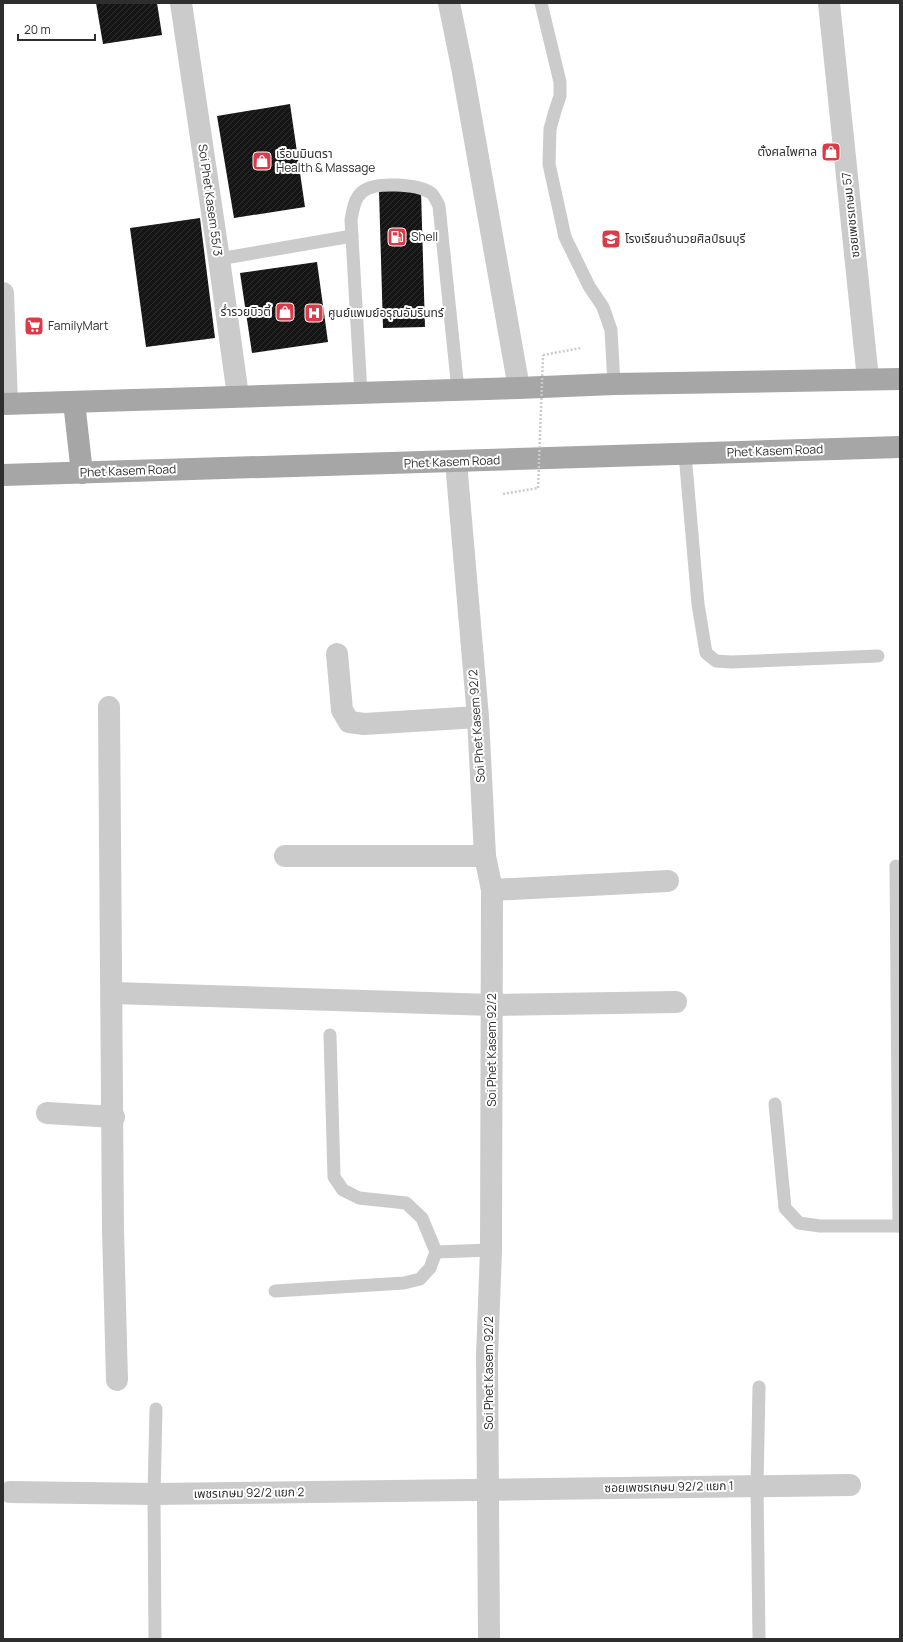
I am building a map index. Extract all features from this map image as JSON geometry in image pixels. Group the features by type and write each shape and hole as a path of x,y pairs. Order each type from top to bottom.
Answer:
{"main road":[{"path":"5,404 614,384 900,379"},
{"path":"74,402 82,472"},
{"name":"Phet Kasem Road","path":"3,475 900,447"}],"street":[{"name":"Soi Phet Kasem 55/3","path":"181,3 238,396"},
{"path":"449,3 462,66 519,388"},
{"name":"ซอยเพชรเกษม 57","path":"829,3 868,379"},
{"path":"3,293 5,404"},
{"name":"Soi Phet Kasem 92/2","path":"456,462 478,717 485,856 492,890 491,1250 487,1357 489,1639"},
{"path":"337,654 342,710 349,722 364,724 478,717"},
{"path":"109,707 116,1380"},
{"path":"285,856 485,856"},
{"path":"492,890 668,881"},
{"path":"112,993 492,1005 676,1002"},
{"path":"47,1113 114,1117"},
{"name":"ซอยเพชรเกษม 92/2 แยก 1","path":"489,1490 850,1485"},
{"name":"เพชรเกษม 92/2 แยก 2","path":"10,1492 154,1494 489,1490"}],"lane":[{"path":"541,3 560,82 560,96 550,129 548,164 565,237 589,286 603,307 611,330 614,384"},
{"path":"361,392 351,220 354,202 362,191 375,185 417,187 432,193 439,206 458,390"},
{"path":"219,259 352,236"},
{"path":"685,454 698,604 706,653 716,661 731,662 878,656"},
{"path":"776,1104 785,1208 799,1223 820,1226 900,1226 896,866"},
{"path":"275,1291 404,1284 420,1279 430,1268 436,1252 422,1218 406,1203 359,1198 343,1190 334,1177 330,1035"},
{"path":"436,1252 491,1250"},
{"path":"759,1387 757,1486 759,1639"},
{"path":"155,1639 154,1494 156,1409"}],"path":[{"path":"503,494 538,488 543,355 581,348"}],"building":[{"path":"96,3 157,3 162,35 103,44"},
{"name":"เรือนมินตรา Health & Massage","path":"290,104 305,207 234,218 217,116"},
{"path":"379,191 421,191 425,327 383,328"},
{"path":"200,218 215,338 146,347 130,228"},
{"path":"317,262 328,342 252,353 240,273"}],"place":[{"name":"ตั้งศลไพศาล","path":"831,152"},
{"name":"เรือนมินตรา Health & Massage","path":"262,161"},
{"name":"Shell","path":"397,237"},
{"name":"โรงเรียนอำนวยศิลป์ธนบุรี","path":"611,239"},
{"name":"ร่ำรวยบิวตี้","path":"285,312"},
{"name":"ศูนย์แพมย์อรุณอัมรินทร์","path":"314,313"},
{"name":"FamilyMart","path":"34,326"}]}
